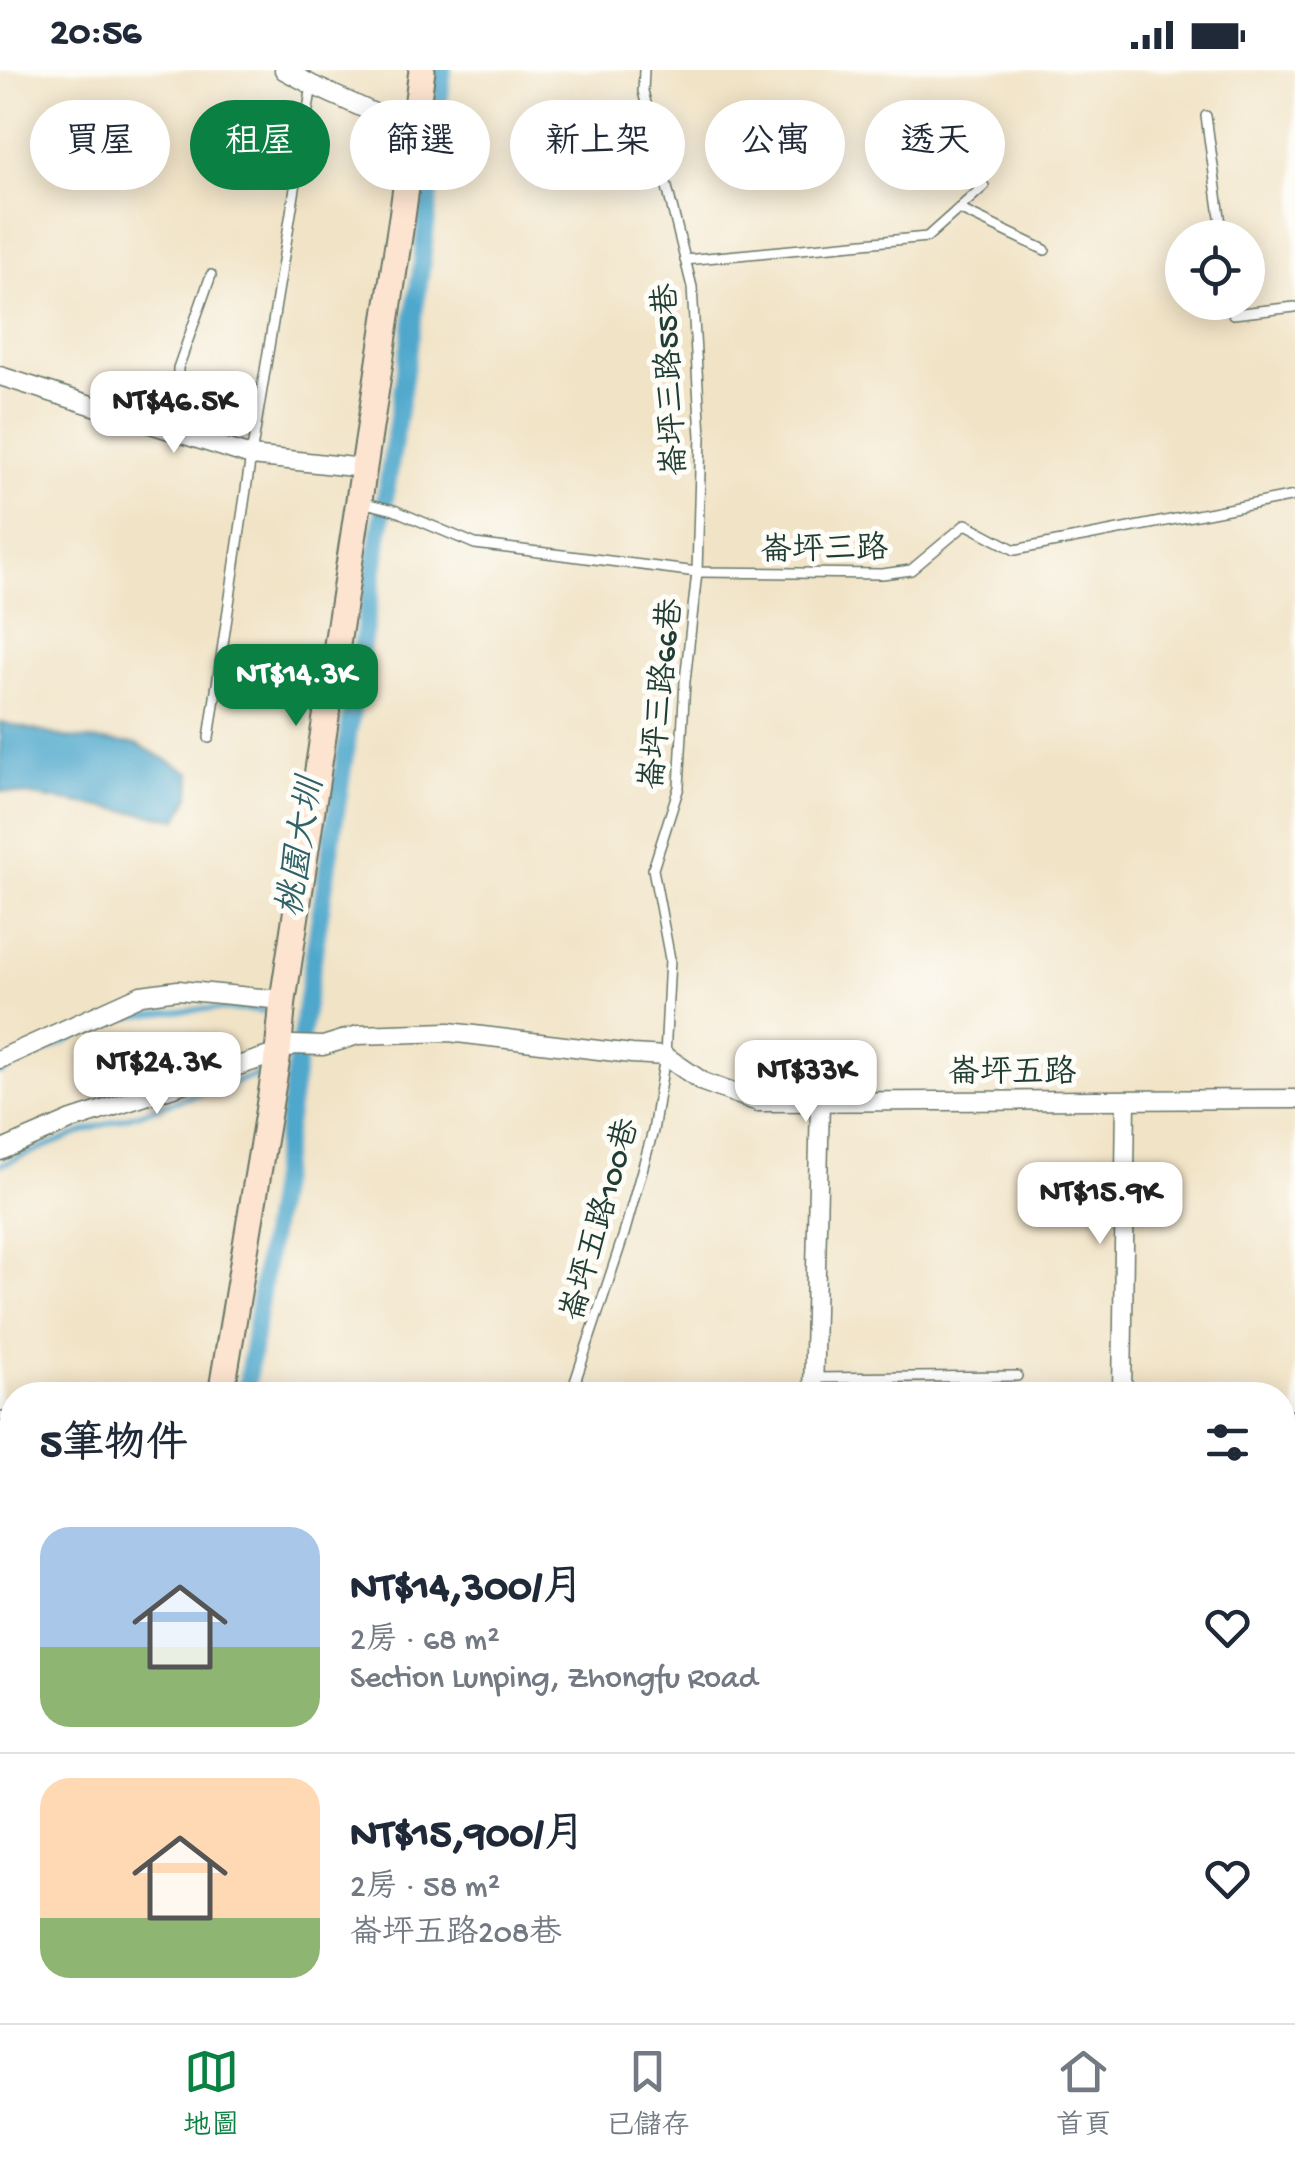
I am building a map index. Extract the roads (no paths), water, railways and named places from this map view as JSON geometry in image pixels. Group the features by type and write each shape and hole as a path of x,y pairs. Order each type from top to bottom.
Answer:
{"street":[{"path":"284,70 350,102"},
{"path":"418,100 422,70"},
{"path":"223,1382 286,1049 284,1000 362,502 363,468 405,190"},
{"path":"0,376 251,456 363,468"},
{"path":"0,1059 141,995 178,990 284,1000"},
{"name":"崙坪五路","path":"0,1151 72,1120 286,1049 323,1046 358,1035 449,1032 665,1056 703,1082 758,1102 1295,1099"},
{"path":"1122,1382 1126,1100"},
{"path":"813,1382 820,1101"}],"lane":[{"name":"崙坪三路55巷","path":"644,70 643,90 692,287 701,436 697,572"},
{"path":"209,738 312,85"},
{"path":"1206,116 1220,220"},
{"path":"685,260 926,237 979,190"},
{"path":"958,209 1044,250"},
{"path":"176,432 178,368 212,276"},
{"path":"1265,310 1295,307"},
{"name":"崙坪三路","path":"362,502 394,510 475,544 697,572 882,574 912,570 966,524 1015,550 1295,496"},
{"name":"崙坪三路66巷","path":"665,1056 670,959 654,869 679,787 697,572"},
{"name":"崙坪五路100巷","path":"575,1382 624,1234 653,1130 665,1056"},
{"path":"895,1382 1017,1376"}],"water":[{"path":"0,722 68,738 137,744 191,773 190,796 178,819 0,791"}],"waterway":[{"name":"桃園大圳","path":"247,1382 422,263 443,70"},
{"path":"0,1073 114,1019 201,1009 264,1011"},
{"name":"桃園大圳","path":"297,1014 305,1015"},
{"name":"桃園大圳","path":"289,1066 297,1063"},
{"path":"0,1165 85,1131 260,1074"}]}
